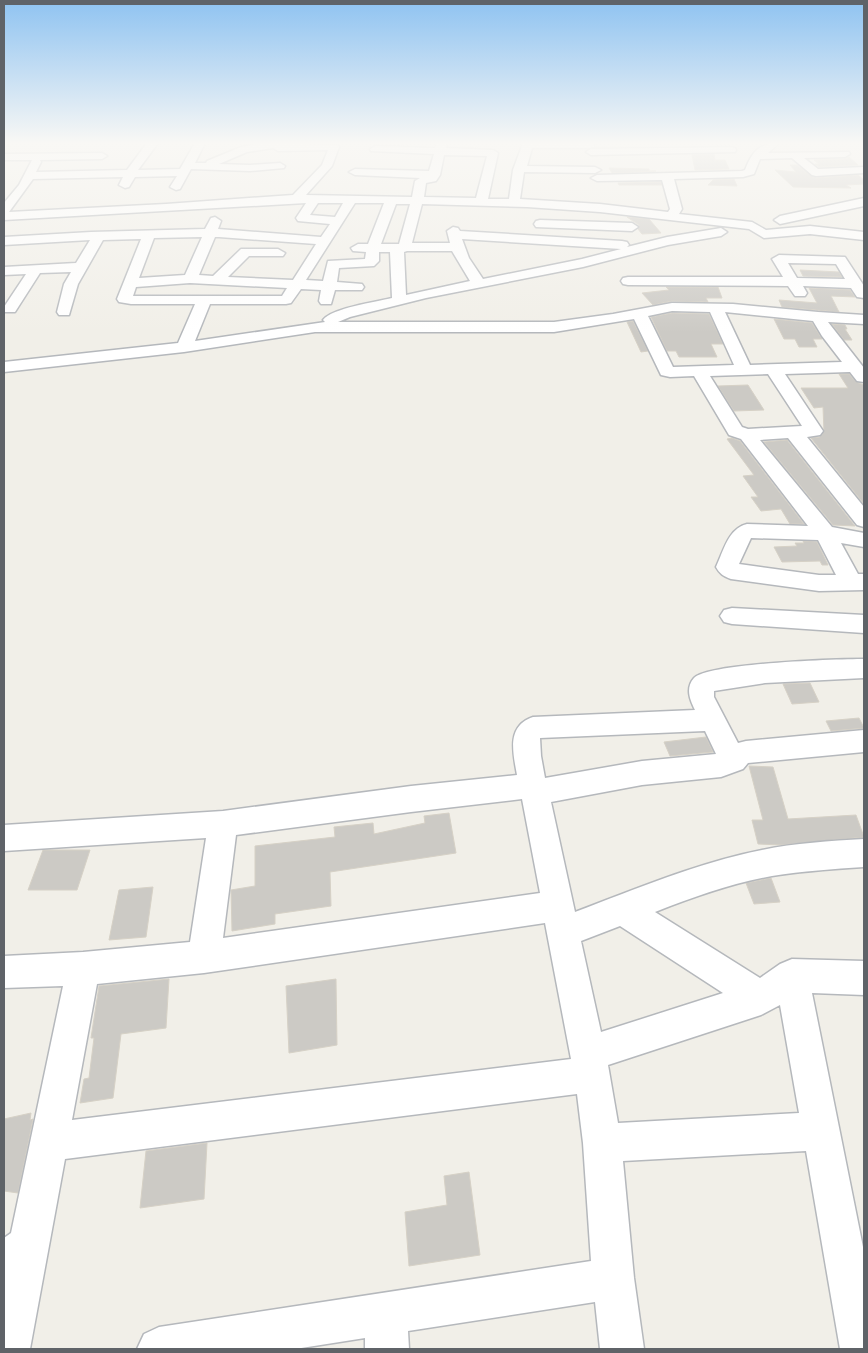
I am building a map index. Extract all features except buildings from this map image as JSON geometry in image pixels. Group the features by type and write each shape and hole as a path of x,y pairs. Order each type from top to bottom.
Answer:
{"street":[{"path":"100,210 104,206"},
{"path":"165,206 124,299 205,299 230,312 286,300"},
{"path":"4,241 99,236 158,224 213,206"},
{"path":"190,279 210,234 219,206"},
{"path":"237,234 249,218 254,206"},
{"path":"310,206 302,218 338,221"},
{"path":"279,332 281,315 286,300 306,269 328,246 343,206"},
{"path":"319,325 333,264 369,263 372,261 373,248 393,206"},
{"path":"399,300 401,248 416,206"},
{"path":"438,206 451,210 491,209 500,206"},
{"path":"541,206 541,241"},
{"path":"622,206 627,212 641,248"},
{"path":"644,206 645,214"},
{"path":"671,218 676,209 675,206"},
{"path":"4,367 184,347 319,325 354,312 399,300 593,261 667,241 752,226 843,206"},
{"path":"491,209 494,238"},
{"path":"4,216 100,210 210,234 237,234 328,246 373,248 456,246 494,238 641,248"},
{"path":"451,210 456,246 468,270 479,283"},
{"path":"10,309 31,270 43,238 56,212"},
{"path":"627,212 752,226 764,234 810,230 864,236"},
{"path":"802,214 821,231"},
{"path":"540,224 632,227"},
{"path":"274,230 328,246"},
{"path":"64,312 71,284 99,236"},
{"path":"579,243 593,261 628,281 654,309"},
{"path":"218,280 246,252 295,254 328,246"},
{"path":"456,246 474,254"},
{"path":"251,282 275,253"},
{"path":"544,258 593,261"},
{"path":"860,373 814,316 779,259 840,260 864,298"},
{"path":"354,312 361,263"},
{"path":"4,271 80,267"},
{"path":"289,268 306,269"},
{"path":"130,284 190,279 358,287"},
{"path":"628,281 797,287 855,284"},
{"path":"754,286 763,311"},
{"path":"4,293 20,292"},
{"path":"426,294 430,327"},
{"path":"184,347 205,299"},
{"path":"319,325 430,327 554,326 613,319 654,309 688,306 864,318"},
{"path":"715,307 744,370"},
{"path":"222,341 230,312"},
{"path":"638,313 667,371 773,369 860,373"},
{"path":"699,371 735,431 747,435 794,433 814,430 773,369"},
{"path":"794,433 864,520"},
{"path":"747,435 825,533 858,582"},
{"path":"844,493 864,491"},
{"path":"858,582 819,583 728,569 744,532 825,533 864,540"},
{"path":"732,616 864,624"},
{"path":"733,760 701,697 702,686 707,682 765,673 864,668"},
{"path":"622,1349 613,1278 602,1143 590,1064 534,789 527,749 527,734 533,728 713,720"},
{"path":"4,838 223,824 411,800 534,789 642,773 721,765 746,752 864,741"},
{"path":"204,957 223,824"},
{"path":"4,972 82,970 560,919 624,910 659,894 761,864 864,853"},
{"path":"624,910 762,998"},
{"path":"8,1349 16,1255 48,1142 82,970"},
{"path":"792,976 862,1349"},
{"path":"48,1142 590,1064 762,998 792,976 864,978"},
{"path":"602,1143 822,1131"},
{"path":"159,1349 386,1331 613,1278"}]}
